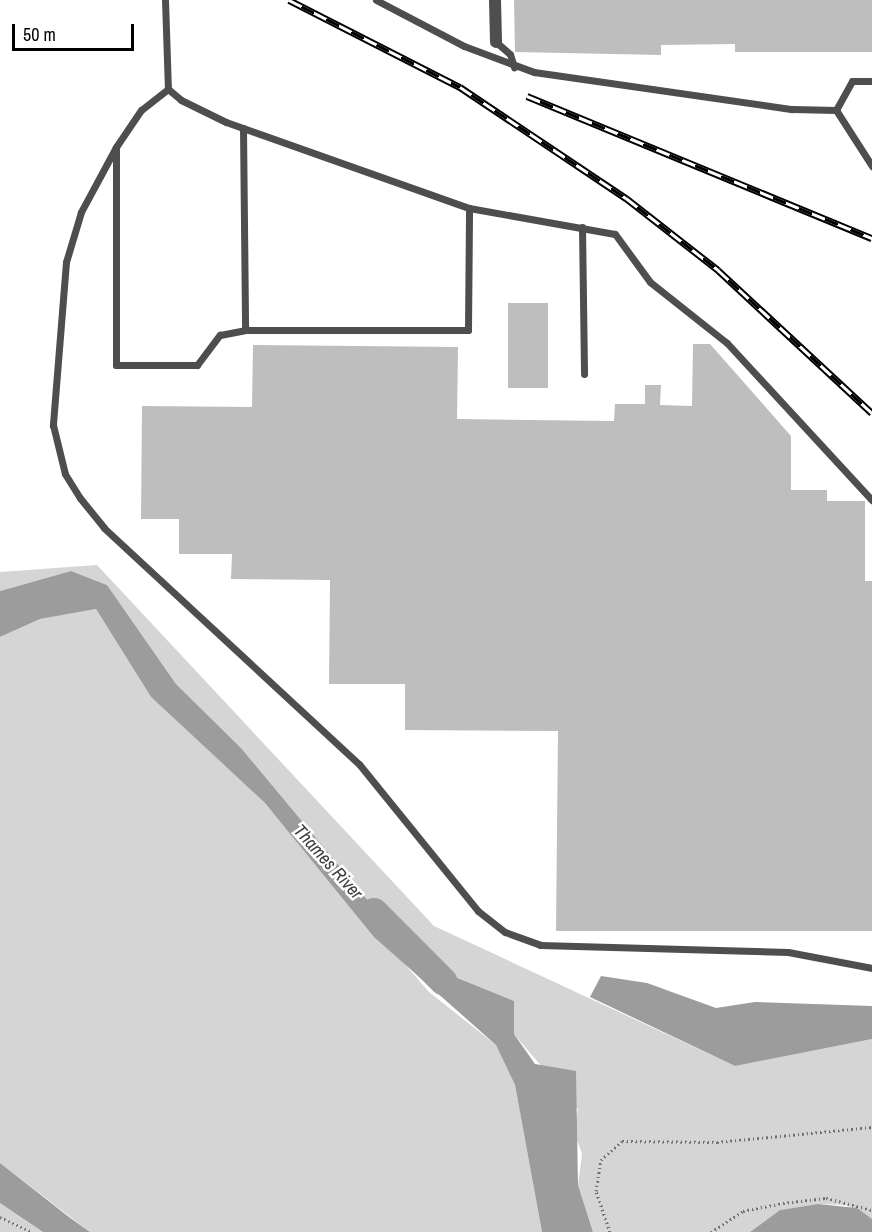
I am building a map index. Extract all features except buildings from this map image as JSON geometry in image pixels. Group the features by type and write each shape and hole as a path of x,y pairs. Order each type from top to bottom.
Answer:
{"street":[{"path":"495,0 496,42"}],"lane":[{"path":"165,0 168,89"},
{"path":"376,0 514,67 792,109 836,110"},
{"path":"496,42 510,54 514,67"},
{"path":"836,110 852,81 872,81"},
{"path":"168,89 243,128 469,208 615,234 650,282 727,343 872,500"},
{"path":"168,89 141,110 116,147 72,236 53,397 56,448 65,474 104,528 359,764 477,911 505,932 540,945 788,952 872,968"},
{"path":"836,110 872,166"},
{"path":"243,128 245,330"},
{"path":"116,147 116,365 197,365 219,335 245,330 468,330 469,208"},
{"path":"582,227 584,374"}],"path":[{"path":"610,1232 596,1191 601,1160 622,1141 717,1142 872,1127"},
{"path":"711,1232 743,1211 783,1203 826,1198 872,1210"},
{"path":"0,1217 32,1232"}],"shaded area":[{"path":"97,565 434,926 735,1066 872,1039 872,1219 847,1205 818,1204 780,1210 750,1232 593,1232 578,1185 582,1154 574,1131 578,1109 514,1034 514,1001 455,977 410,951 241,748 176,684 107,585 71,571 0,591 0,572"},
{"path":"96,609 151,697 265,803 429,992 496,1045 515,1085 542,1232 90,1232 0,1163 0,637 40,619"},
{"path":"0,1203 43,1232 0,1232"}],"water":[{"path":"71,571 107,585 176,684 241,748 410,951 455,977 514,1001 514,1034 535,1064 576,1071 578,1185 593,1232 542,1232 515,1085 496,1045 374,937 265,803 151,697 96,609 40,619 0,637 0,591"},
{"path":"601,976 647,983 716,1008 755,1002 872,1006 872,1039 735,1066 590,997"},
{"path":"0,1163 90,1232 43,1232 0,1203"},
{"path":"818,1204 857,1208 872,1219 872,1232 750,1232 780,1210"}],"waterway":[{"name":"Thames River","path":"374,912 443,981"}],"railway":[{"path":"289,0 460,87 626,198 718,270 872,413"},
{"path":"527,96 872,238"}]}
